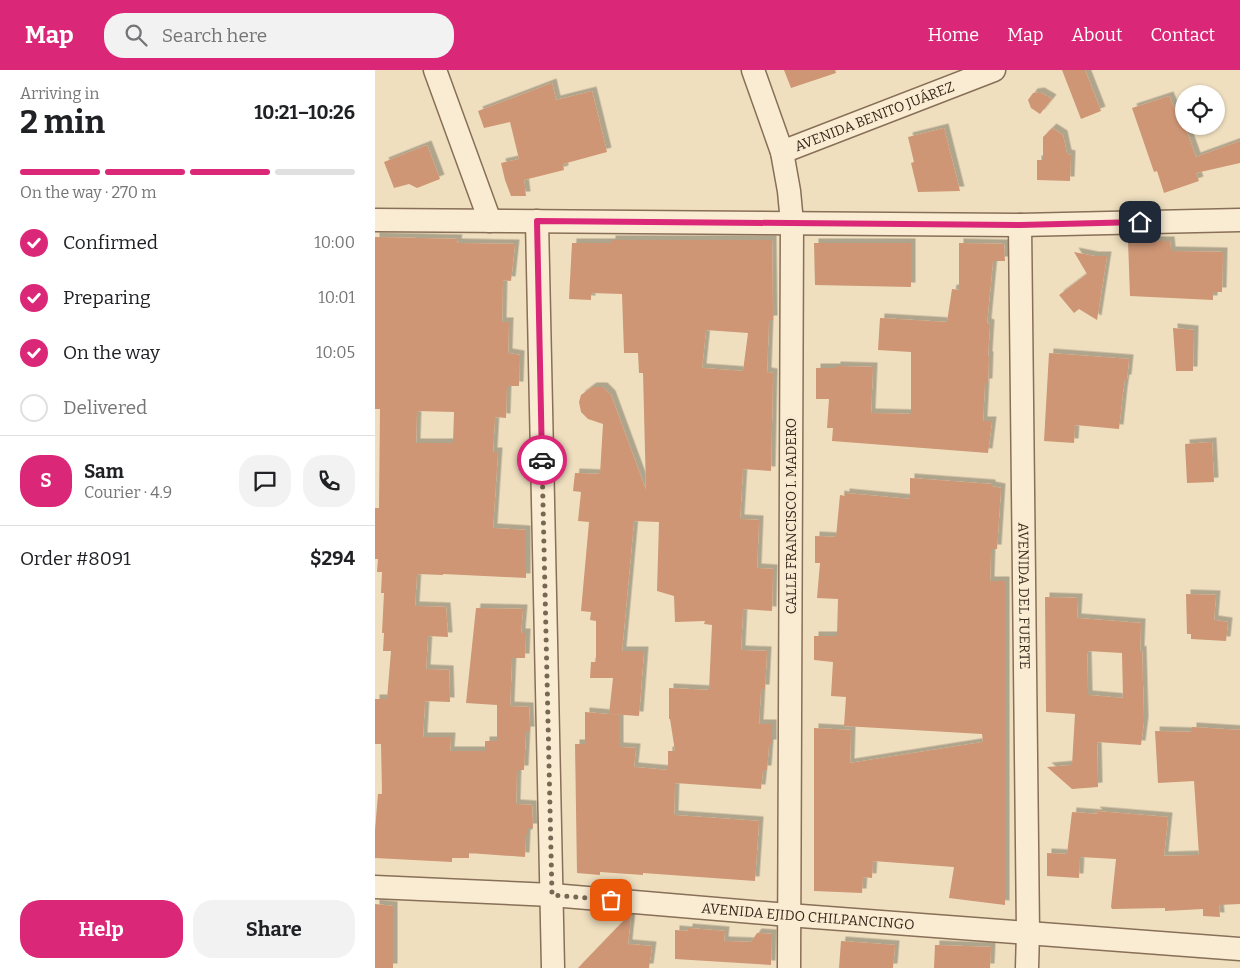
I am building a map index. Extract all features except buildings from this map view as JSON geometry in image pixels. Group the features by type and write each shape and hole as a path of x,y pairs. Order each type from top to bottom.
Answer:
{"street":[{"path":"435,70 491,221"},
{"name":"CALLE FRANCISCO I. MADERO","path":"753,70 782,152 792,223 789,968"},
{"name":"AVENIDA BENITO JUÁREZ","path":"782,152 994,70"},
{"path":"375,220 1020,225 1240,220"},
{"path":"537,221 553,968"},
{"name":"AVENIDA DEL FUERTE","path":"1020,225 1027,968"},
{"name":"AVENIDA EJIDO CHILPANCINGO","path":"375,887 552,895 789,915 1240,948"}],"way so far":[{"path":"542,460 552,895 611,900"}],"route":[{"path":"542,460 537,221 1020,225 1140,222"}]}
